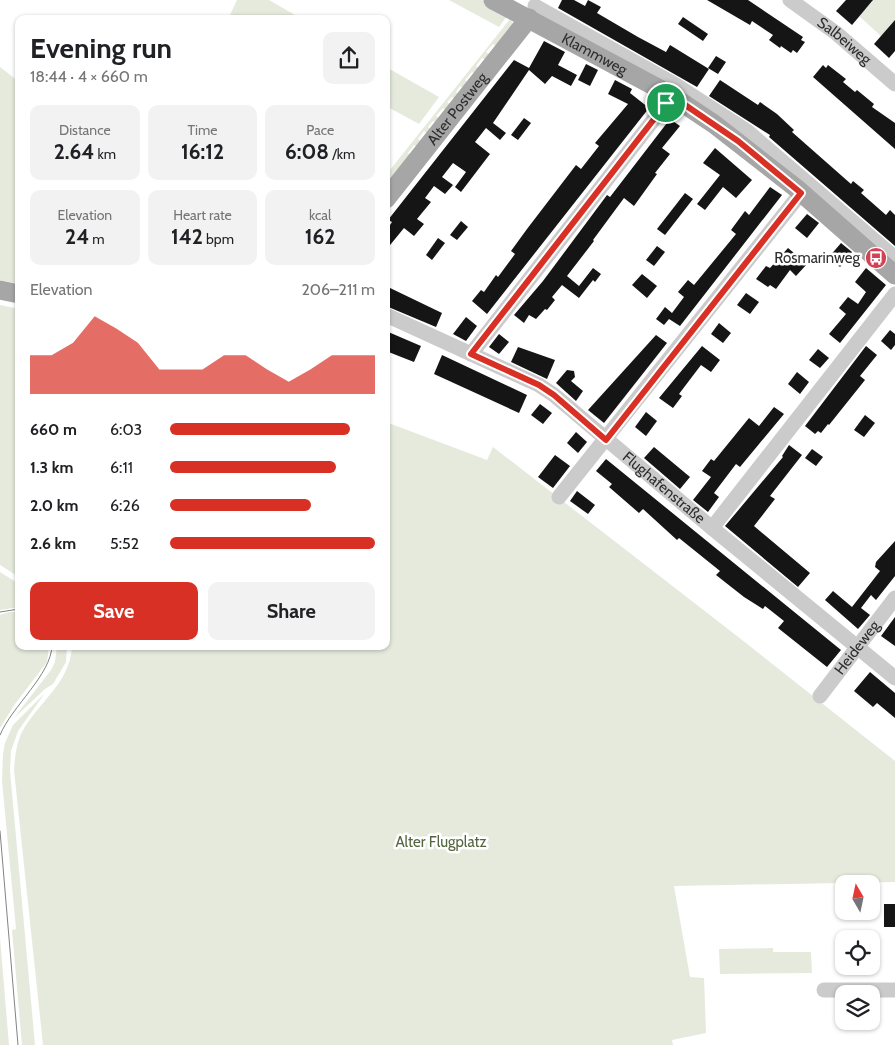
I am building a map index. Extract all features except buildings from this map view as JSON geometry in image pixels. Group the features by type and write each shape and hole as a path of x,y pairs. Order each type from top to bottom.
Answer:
{"main road":[{"path":"493,0 534,8"},
{"name":"Klammweg","path":"534,8 672,96 738,141 895,275"},
{"name":"Alter Postweg","path":"390,194 534,8"},
{"path":"0,290 15,293"}],"street":[{"name":"Salbeiweg","path":"790,0 836,32 895,84"},
{"name":"Klammweg","path":"534,8 676,85 747,131 895,258"},
{"path":"471,354 672,96"},
{"path":"559,497 801,193"},
{"path":"712,528 895,294"},
{"name":"Flughafenstraße","path":"390,317 539,385 554,395 895,678"},
{"name":"Heideweg","path":"820,696 895,598"},
{"path":"824,990 895,990"}],"green space":[{"path":"237,0 269,0 295,15 230,15"},
{"path":"449,0 482,0 507,16 499,27"},
{"path":"870,0 895,0 895,22 881,36 859,16 872,2"},
{"path":"510,19 514,25 500,48 493,44 486,52 493,57 489,62 482,58 476,66 482,71 478,76 472,72 465,80 471,85 467,91 460,86 456,92 462,97 458,101 452,97 447,102 454,107 449,113 443,108 436,116 443,121 439,125 433,121 428,127 434,132 431,136 424,131 418,139 425,144 420,149 414,145 408,153 414,158 390,187 390,170"},
{"path":"0,67 15,79 15,283 0,280"},
{"path":"390,69 439,97 419,124 390,108"},
{"path":"0,305 15,308 15,574 0,565"},
{"name":"Alter Flugplatz","path":"390,424 487,460 493,447 895,761 895,882 880,882 880,875 835,875 835,883 674,886 690,977 704,978 706,1033 672,1040 673,1045 43,1045 14,770 17,746 22,732 60,682 66,671 71,650 390,650"},
{"path":"0,572 15,581 15,608 0,610"},
{"path":"15,612 15,650 48,650 47,662 15,704 0,728 0,615"},
{"path":"56,650 67,650 66,662 53,684 14,718 51,670 55,662"},
{"path":"45,693 18,731 11,751 10,771 35,1045 22,1045 12,930 16,929 2,781 3,754 5,743 13,725"},
{"path":"0,938 9,1045 0,1045"},
{"path":"773,948 773,952 811,952 812,973 720,974 719,949"}],"tram line":[{"path":"0,612 15,610"},
{"path":"0,735 45,668 51,650"},
{"path":"0,831 18,1045"}],"place":[{"name":"Rosmarinweg","path":"876,258"}],"route":[{"path":"672,96 714,124 738,141 801,193 606,440 554,395 539,385 471,354 666,103 672,96"}]}
